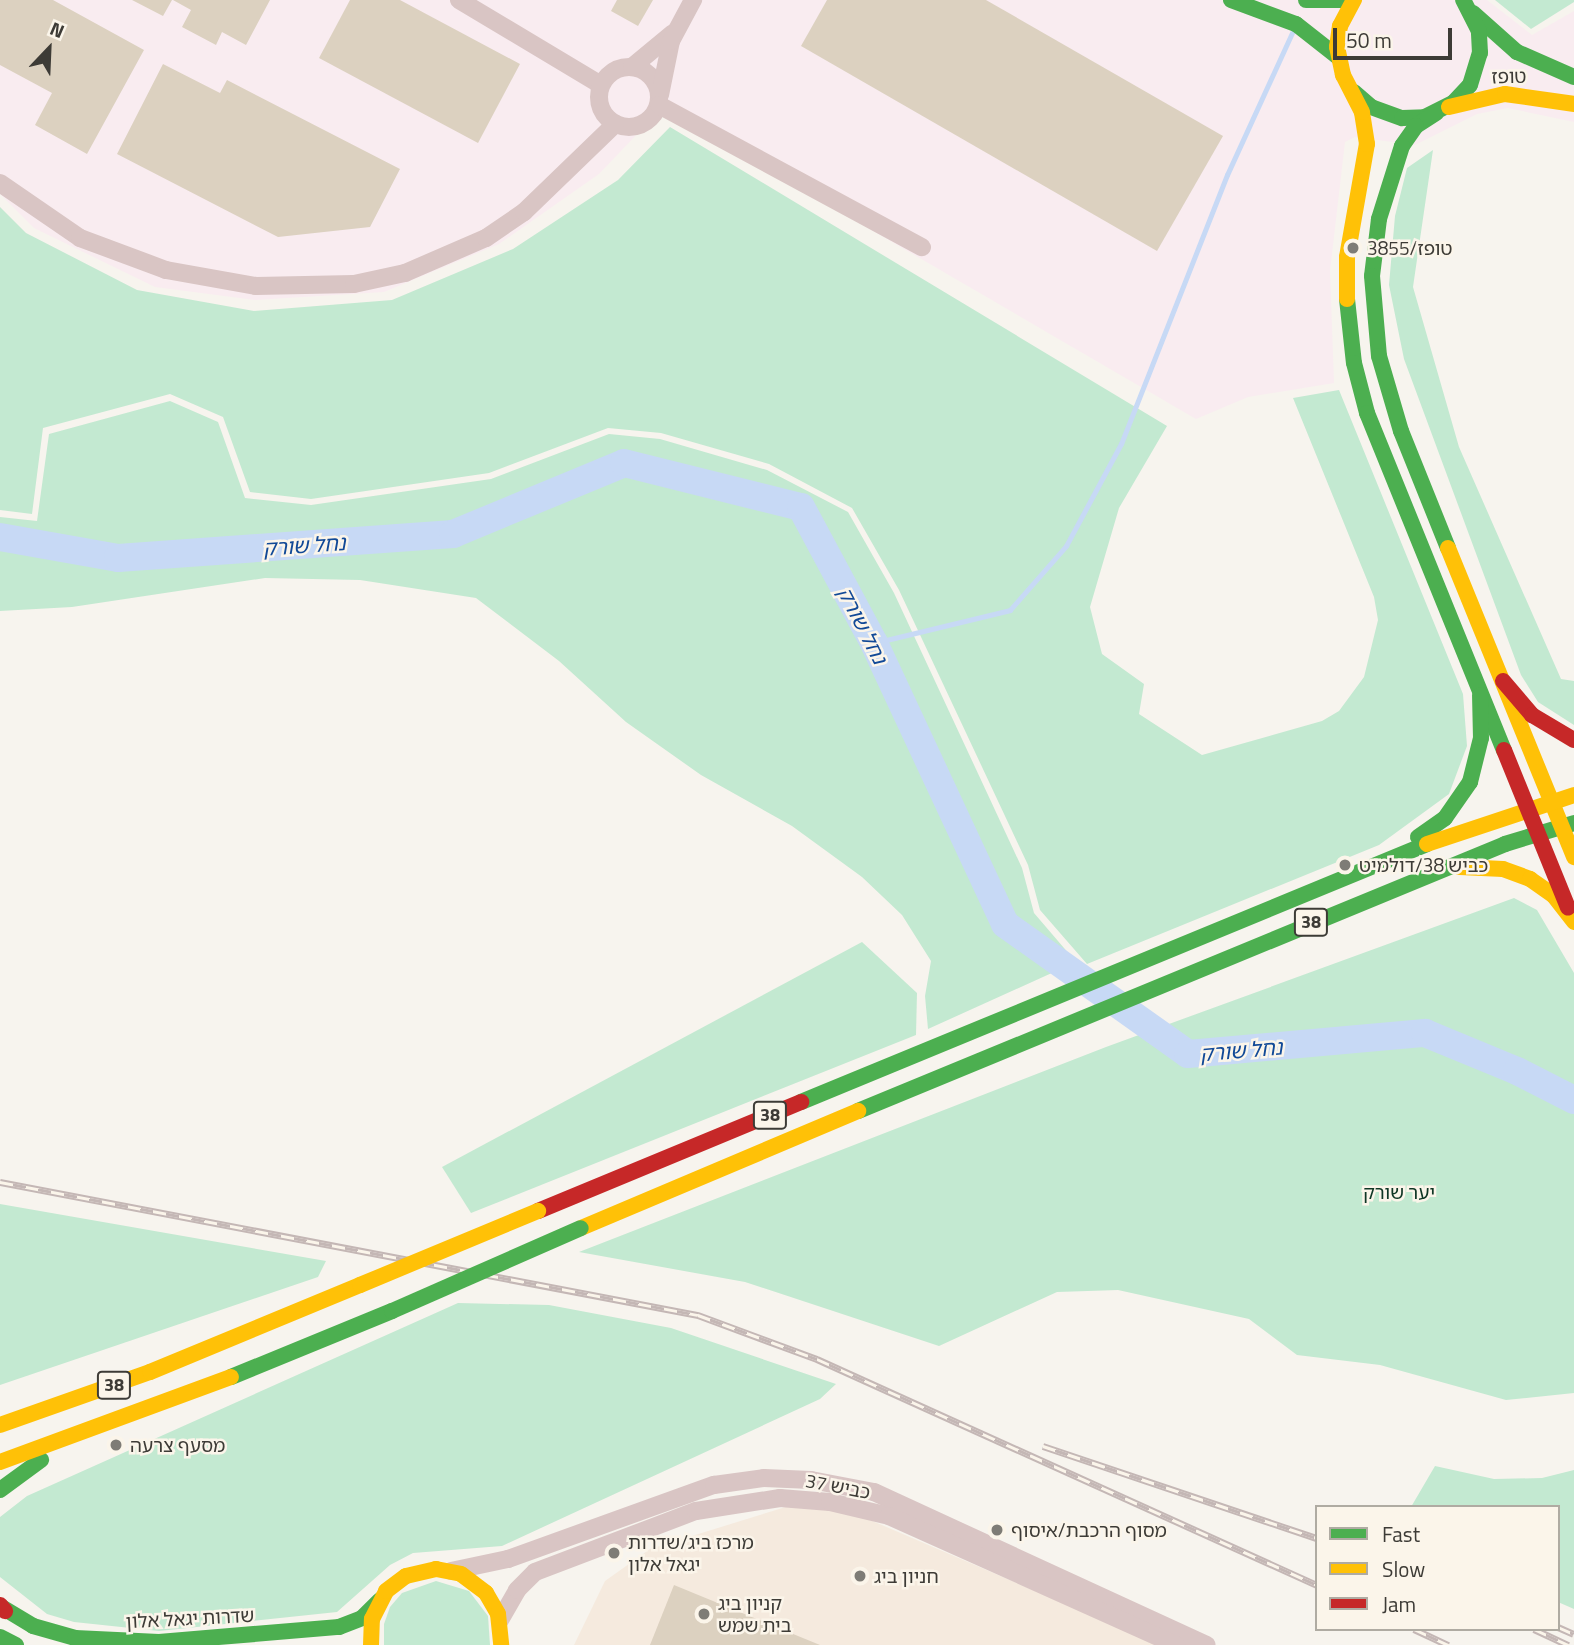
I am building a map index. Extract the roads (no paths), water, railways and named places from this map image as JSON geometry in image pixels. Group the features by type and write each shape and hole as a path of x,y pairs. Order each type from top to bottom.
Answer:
{"main road":[{"path":"1231,0 1296,24 1327,44 1338,57 1347,83 1362,112 1367,144 1347,257 1347,311 1354,363 1367,413 1574,922"},
{"path":"1306,0 1343,0"},
{"path":"1338,57 1340,26 1354,0"},
{"path":"1466,5 1479,31 1478,64 1463,94 1408,135 1386,188 1374,257 1375,330 1401,431 1552,801 1568,825 1574,857"},
{"name":"טופז","path":"1466,5 1517,52 1574,77"},
{"name":"טופז","path":"1347,83 1362,101 1381,113 1414,118 1505,94 1574,104"},
{"path":"1503,681 1532,715 1574,740"},
{"path":"1374,864 1445,818 1464,796 1480,746 1480,695"},
{"name":"38","path":"0,1425 48,1409 360,1285 1374,864 1526,809 1574,795"},
{"name":"38","path":"0,1462 94,1431 392,1311 581,1228 1025,1044 1183,974 1438,871 1536,834 1568,825"},
{"path":"1438,871 1473,866 1517,873 1554,896 1574,922"},
{"path":"0,1415 48,1409"},
{"path":"0,1490 18,1473 94,1431"},
{"path":"451,1571 482,1589 502,1636"},
{"name":"שדרות יגאל אלון","path":"2,1608 33,1626 75,1638 159,1642 329,1629 356,1621 411,1574 451,1571"},
{"path":"371,1645 372,1619 380,1600"},
{"path":"0,1637 16,1645"}],"street":[{"path":"459,0 601,85"},
{"path":"675,30 632,67 612,72 601,85 602,111 615,124 642,125 659,100 675,30 693,0"},
{"path":"632,67 653,78 659,100 922,247"},
{"path":"0,183 80,238 166,270 256,286 355,284 405,273 486,238 560,180 615,124"},
{"name":"כביש 37","path":"451,1571 508,1559 714,1485 764,1478 811,1480 874,1492 1206,1645"},
{"name":"כביש 37","path":"502,1636 516,1590 535,1572 696,1511 780,1498 830,1502 889,1516 1176,1645"}],"waterway":[{"path":"874,643 1010,610 1066,546 1121,444 1227,175 1292,33"},
{"name":"נחל שורק","path":"0,537 118,558 453,534 624,463 801,507 874,643 1005,924 1188,1054 1425,1033 1517,1071 1574,1100"}],"railway":[{"path":"0,1182 698,1315 817,1359 1315,1584"},
{"path":"1043,1446 1315,1537"},
{"path":"1560,1628 1574,1634"},
{"path":"1418,1631 1449,1645"},
{"path":"1538,1631 1569,1645"}],"place":[{"name":"3855/טופז","path":"1353,248"},
{"name":"כביש 38/דולמיט","path":"1345,865"},
{"name":"מסעף צרעה","path":"116,1445"},
{"name":"מסוף הרכבת/איסוף","path":"997,1530"},
{"name":"מרכז ביג/שדרות יגאל אלון","path":"614,1553"},
{"name":"חניון ביג","path":"860,1576"},
{"name":"קניון ביג בית שמש","path":"704,1614"}],"park label":[{"name":"יער שורק","path":"1399,1192"}]}
